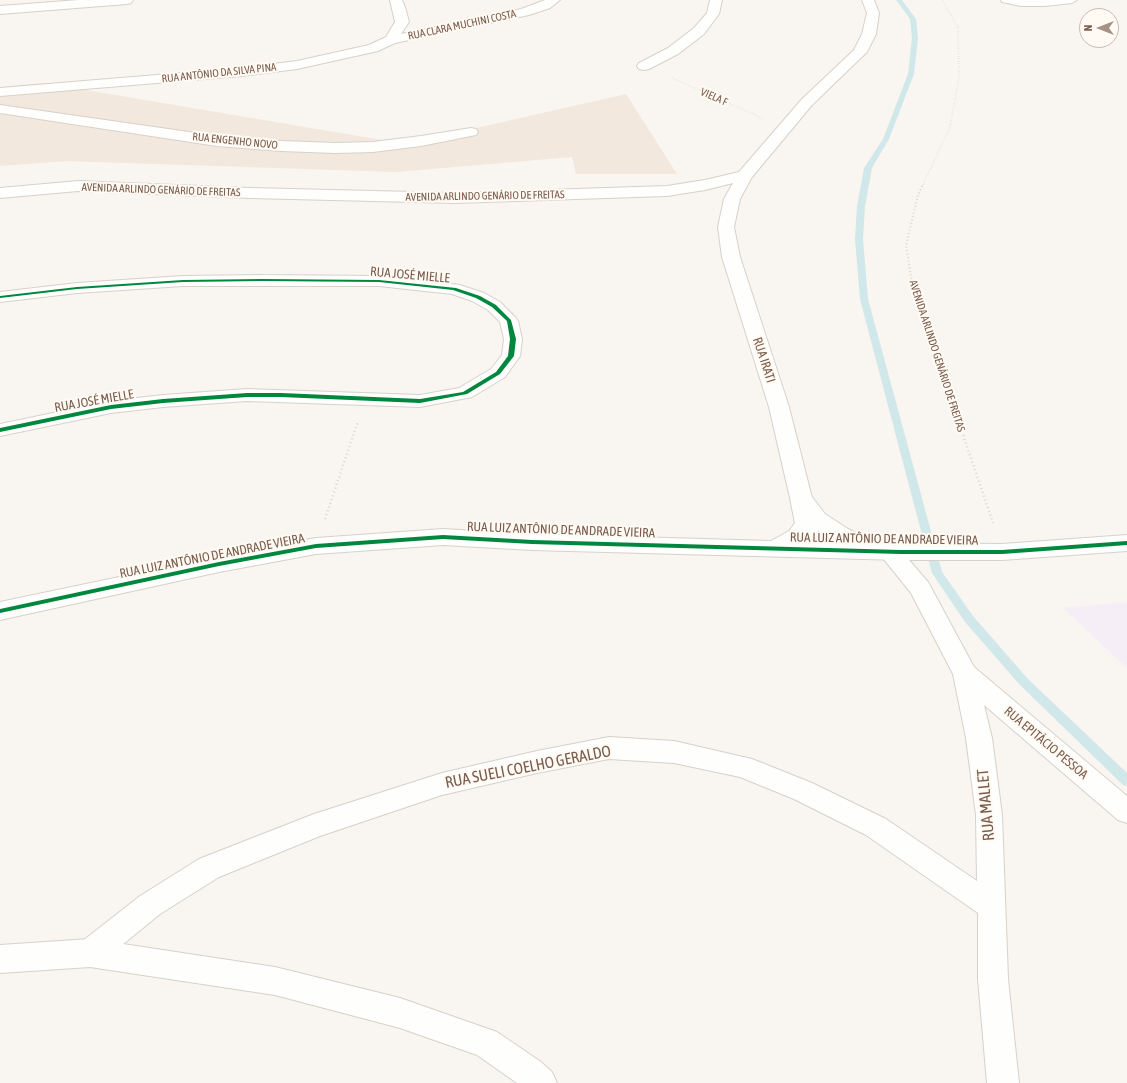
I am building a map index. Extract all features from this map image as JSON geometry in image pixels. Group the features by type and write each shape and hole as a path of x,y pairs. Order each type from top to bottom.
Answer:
{"street":[{"path":"0,10 127,0"},
{"path":"392,40 402,22 396,0"},
{"name":"RUA CLARA MUCHINI COSTA","path":"392,40 524,12 546,5 554,0"},
{"path":"644,66 673,51 699,31 713,14 716,0"},
{"path":"745,175 807,102 860,52 869,34 873,13 868,0"},
{"name":"RUA ANTÔNIO DA SILVA PINA","path":"0,92 241,72 297,65 373,48 392,40"},
{"name":"RUA ENGENHO NOVO","path":"0,108 217,141 281,146 335,148 373,147 421,141 470,132"},
{"name":"AVENIDA ARLINDO GENÁRIO DE FREITAS","path":"0,193 78,186 455,198 582,195 667,191 706,185 745,175"},
{"name":"RUA IRATI","path":"745,175 732,199 726,227 727,235 731,257 779,407 801,498 811,549"},
{"name":"RUA JOSÉ MIELLE","path":"0,297 77,288 184,280 379,281 454,289 478,297 494,306 509,320 513,339 511,356 498,373 465,393 420,401 247,395 163,401 111,407 0,430"},
{"path":"801,498 817,519 828,527 840,534 889,552"},
{"path":"776,548 797,536 806,524"},
{"name":"RUA LUIZ ANTÔNIO DE ANDRADE VIEIRA","path":"0,611 219,564 316,546 443,537 532,542 972,553 1127,543"},
{"name":"RUA MALLET","path":"889,552 920,588 965,674 979,738 989,815 993,979 1003,1083"},
{"name":"RUA EPITÁCIO PESSOA","path":"965,674 1127,812"},
{"name":"RUA SUELI COELHO GERALDO","path":"90,953 150,905 209,868 300,831 442,784 537,762 609,748 674,752 743,766 803,791 876,827 992,907"},
{"path":"0,958 90,953 275,981 400,1013 486,1044 530,1072 541,1083"}],"lane":[{"path":"1006,0 1021,3 1045,3 1072,0"}],"path":[{"path":"316,546 366,399"}],"shaded area":[{"path":"44,83 406,144 626,94 677,174 576,174 572,157 396,172 66,161 0,166 0,87"},
{"path":"1127,602 1127,668 1063,608"}],"waterway":[{"path":"899,0 913,19 915,38 911,74 886,139 868,168 861,206 859,239 864,299 937,573 969,619 1024,682 1127,781"}],"cycle path":[{"path":"0,297 77,288 183,281 379,281 454,289 478,297 494,306 509,321 513,339 511,356 498,373 465,393 420,401 247,395 163,401 111,407 0,430"},
{"path":"0,611 219,564 316,546 443,537 532,542 901,552 1002,552 1127,543"}]}
